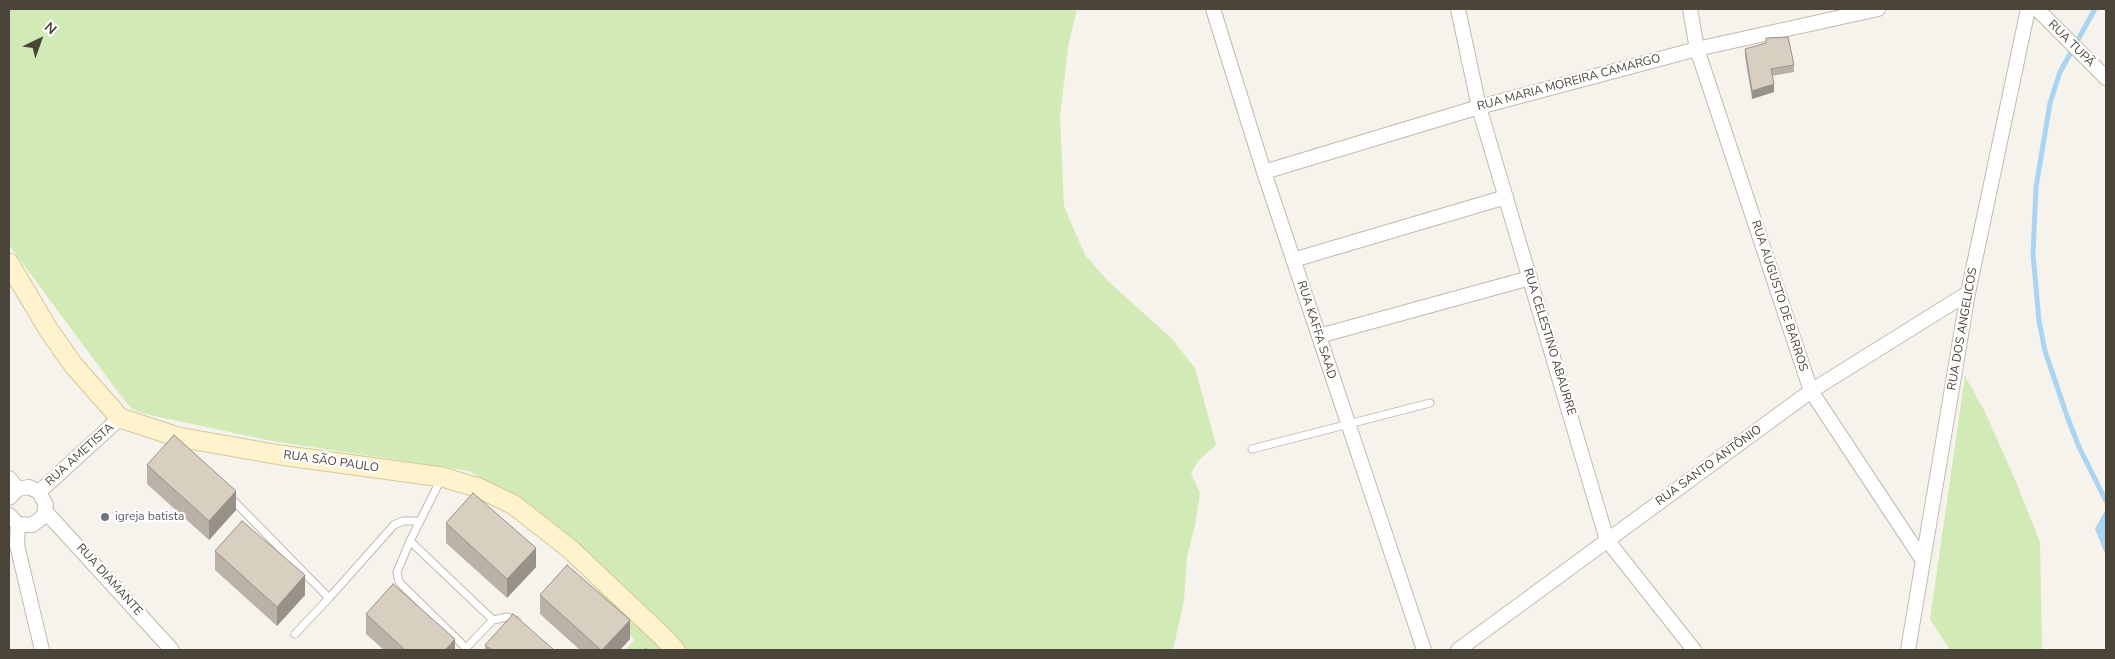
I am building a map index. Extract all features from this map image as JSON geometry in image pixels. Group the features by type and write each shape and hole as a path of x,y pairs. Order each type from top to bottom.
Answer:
{"street":[{"name":"RUA KAFFA SAAD","path":"1212,9 1293,260 1424,650"},
{"name":"RUA CELESTINO ABAURRE","path":"1458,9 1479,107 1608,540 1694,650"},
{"name":"RUA AUGUSTO DE BARROS","path":"1690,9 1697,49 1811,392 1922,559"},
{"name":"RUA MARIA MOREIRA CAMARGO","path":"1264,172 1479,107 1697,49 1878,9"},
{"name":"RUA DOS ANGELICOS","path":"1908,650 1968,293 2028,9"},
{"name":"RUA TUPÃ","path":"2037,9 2106,78"},
{"path":"1293,260 1506,197"},
{"path":"9,263 48,329 74,366 120,418"},
{"path":"1319,336 1530,278"},
{"name":"RUA SANTO ANTÔNIO","path":"1458,650 1811,392 1968,293"},
{"name":"RUA SÃO PAULO","path":"120,418 178,437 280,455 442,477 479,488 514,505 570,549 675,650"},
{"name":"RUA AMETISTA","path":"39,492 120,418"},
{"path":"12,488 29,487 39,492 45,500 45,511 38,522 25,526 13,520"},
{"name":"RUA DIAMANTE","path":"45,511 172,650"},
{"path":"13,520 17,545 42,650"}],"lane":[{"path":"1252,449 1430,402"},
{"path":"442,477 410,541 397,572 399,582 466,649 493,620 507,617 518,621 524,627"},
{"path":"220,487 329,598"},
{"path":"295,634 394,525 403,521 420,521"},
{"path":"410,541 493,620"}],"green space":[{"path":"9,9 1077,9 1068,47 1060,117 1064,206 1085,255 1108,281 1171,338 1195,368 1216,445 1199,460 1191,473 1200,493 1187,557 1184,600 1173,650 625,650 634,640 545,518 469,471 272,441 145,414 132,409 9,245"},
{"path":"1965,376 1985,412 2040,542 2042,650 1950,650 1930,619"}],"water":[{"path":"2106,509 2106,556 2095,529"}],"building":[{"path":"1788,37 1794,65 1771,69 1774,84 1752,91 1745,49 1766,43 1766,38"},
{"path":"174,435 236,491 209,521 147,465"},
{"path":"473,493 536,548 507,579 446,523"},
{"path":"242,521 305,575 277,607 215,551"},
{"path":"567,565 630,620 602,650 540,595"},
{"path":"393,584 455,639 445,650 405,650 366,614"},
{"path":"513,614 554,650 492,650 485,645"}],"waterway":[{"path":"2095,9 2060,72 2050,103 2036,187 2033,254 2039,321 2045,351 2079,447 2106,501"}],"place":[{"name":"igreja batista","path":"105,517"}]}
